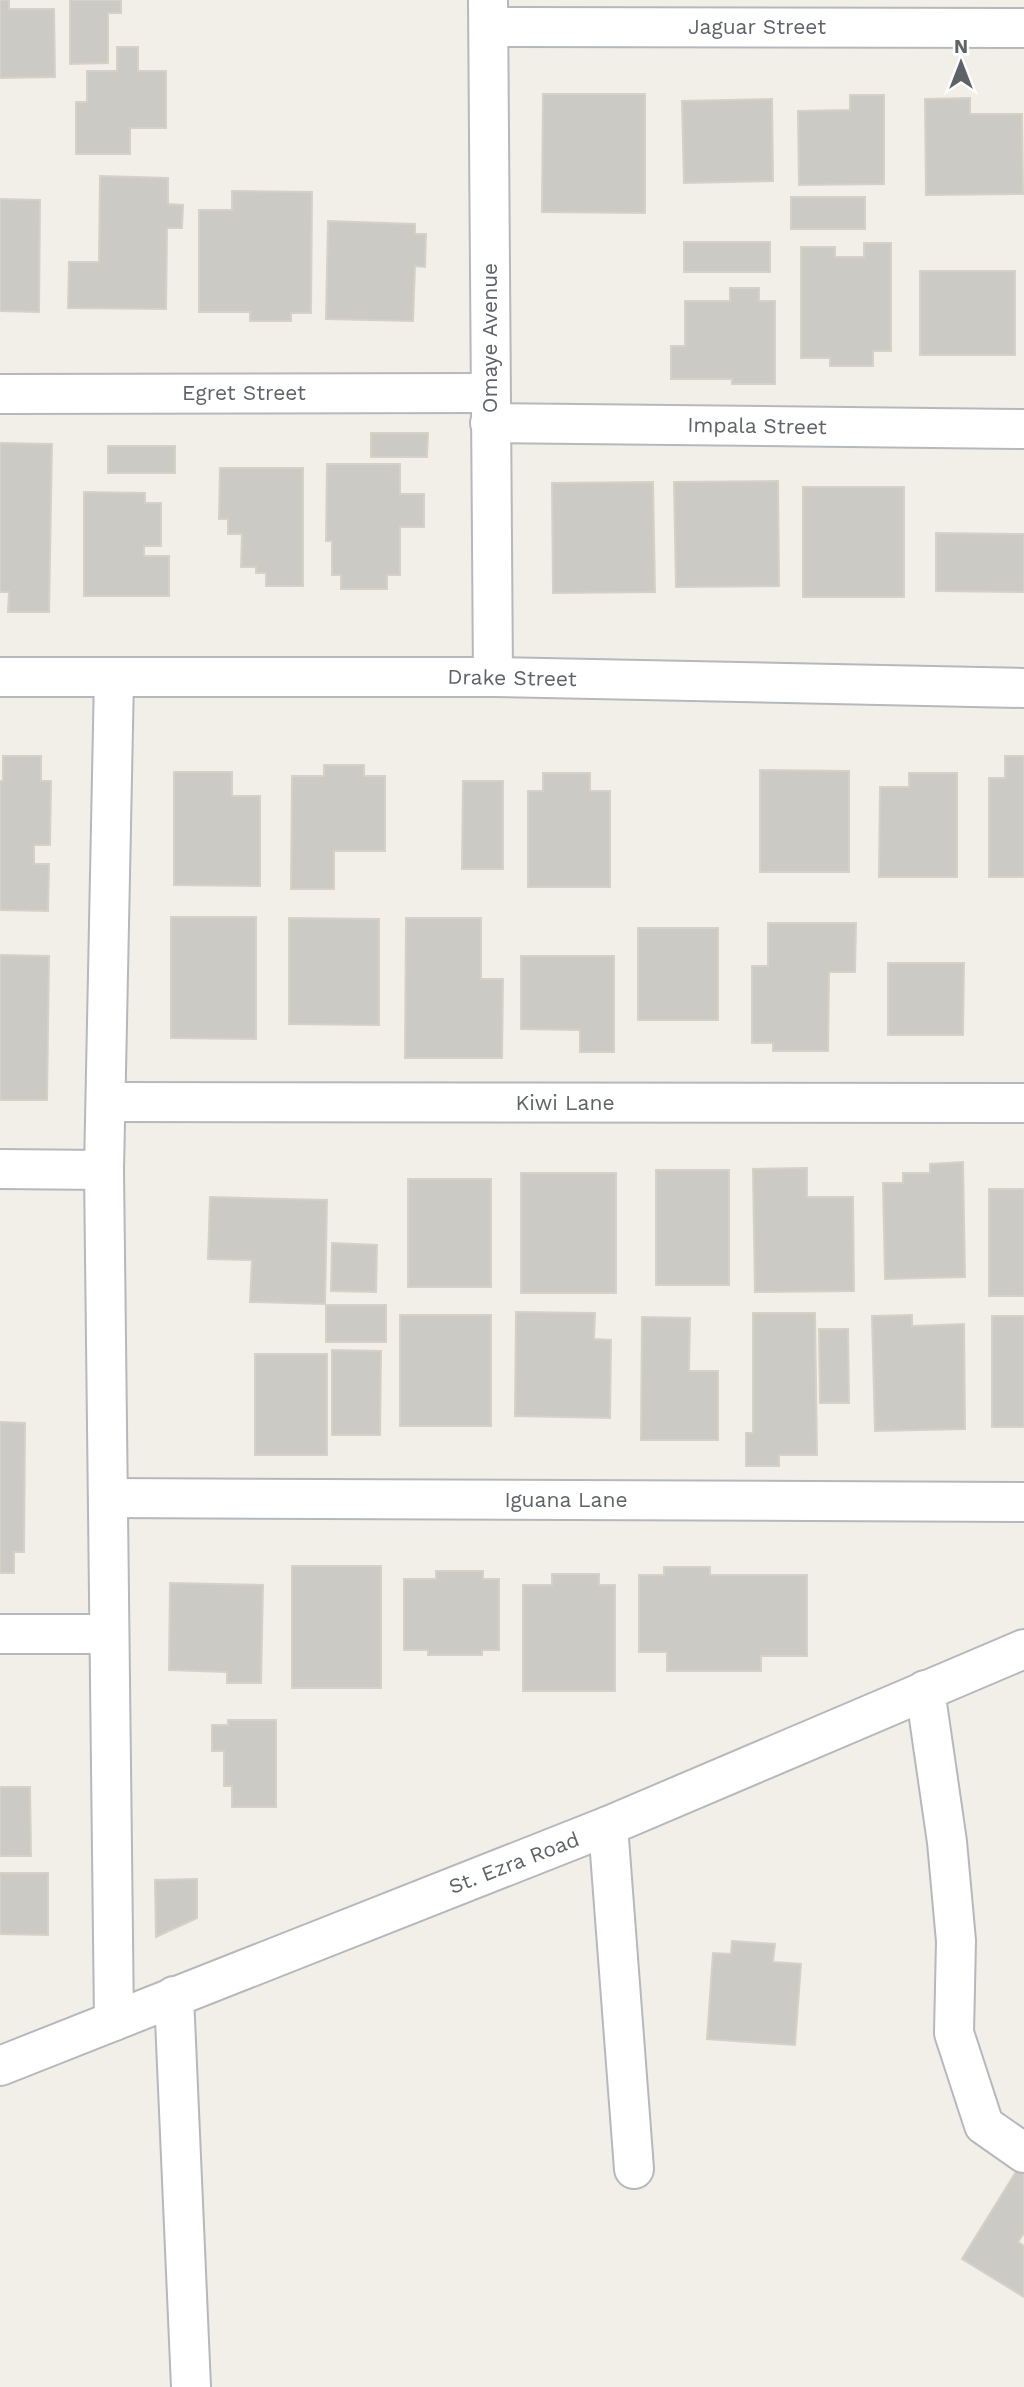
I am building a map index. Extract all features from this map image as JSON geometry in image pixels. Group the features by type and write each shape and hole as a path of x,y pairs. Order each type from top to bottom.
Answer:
{"street":[{"name":"Jaguar Street","path":"489,13 1024,28"},
{"name":"Omaye Avenue","path":"489,13 493,677"},
{"name":"Egret Street","path":"0,394 490,408"},
{"name":"Impala Street","path":"490,408 1024,429"},
{"name":"Drake Street","path":"0,677 493,677 1024,688"},
{"path":"114,678 104,1170 114,2021"},
{"name":"Kiwi Lane","path":"106,1102 1024,1103"},
{"path":"0,1169 104,1170"},
{"name":"Iguana Lane","path":"108,1498 1024,1502"},
{"path":"0,1634 109,1634"},
{"name":"St. Ezra Road","path":"0,2066 608,1826 1024,1649"},
{"path":"925,1690 947,1842 955,1929 954,2033 984,2125 1024,2153"},
{"path":"608,1826 634,2169"},
{"path":"174,1996 191,2387"}],"building":[{"path":"0,0 9,0 9,9 54,9 55,77 0,78"},
{"path":"70,0 121,0 121,13 108,13 108,63 70,64"},
{"path":"117,47 138,47 138,71 166,71 166,128 130,128 130,154 76,154 76,102 87,102 87,71 117,71"},
{"path":"543,94 645,94 645,213 542,212"},
{"path":"850,95 884,95 884,184 799,185 798,111 850,110"},
{"path":"970,98 970,114 1022,114 1023,194 926,195 925,99"},
{"path":"772,99 773,181 684,183 682,101"},
{"path":"100,176 168,178 168,204 183,205 182,228 167,228 166,309 68,308 69,262 99,262"},
{"path":"232,191 312,192 311,313 291,313 291,321 250,321 250,312 199,312 199,210 232,210"},
{"path":"791,197 865,197 865,229 791,229"},
{"path":"0,199 40,200 39,312 0,311"},
{"path":"328,221 415,224 415,234 426,234 425,267 415,266 413,321 326,319"},
{"path":"684,242 770,242 770,272 684,272"},
{"path":"864,243 891,243 891,351 873,351 873,366 830,366 830,358 801,358 801,247 835,247 835,257 864,257"},
{"path":"920,271 1015,271 1015,355 920,355"},
{"path":"730,288 759,288 759,301 775,301 775,384 732,384 732,379 671,379 671,346 685,346 685,301 730,301"},
{"path":"371,433 428,433 427,457 371,457"},
{"path":"0,443 52,444 49,612 8,612 9,592 0,592"},
{"path":"108,446 175,446 175,473 108,473"},
{"path":"327,464 400,464 400,494 424,494 424,527 400,527 400,575 387,575 387,589 341,589 341,575 332,575 332,541 326,541"},
{"path":"220,468 303,468 303,586 266,586 266,573 256,573 256,567 241,567 242,534 228,534 228,519 219,519"},
{"path":"778,481 779,586 676,587 674,482"},
{"path":"653,482 655,592 553,593 552,483"},
{"path":"803,487 904,487 904,597 803,597"},
{"path":"84,492 145,493 145,503 161,503 161,546 144,546 144,556 169,556 169,596 84,596"},
{"path":"936,533 1024,534 1024,592 936,591"},
{"path":"3,756 41,756 41,781 51,781 50,845 34,845 34,864 49,864 48,911 0,910 0,781 3,781"},
{"path":"1005,756 1024,756 1024,877 989,877 989,778 1005,778"},
{"path":"324,765 364,765 364,776 385,776 385,851 334,851 334,889 291,889 292,776 324,776"},
{"path":"760,770 849,771 849,872 760,872"},
{"path":"174,772 232,772 232,796 260,796 260,886 174,885"},
{"path":"543,773 590,773 590,791 610,791 610,887 528,887 528,791 543,791"},
{"path":"909,773 957,773 957,877 879,877 880,787 909,787"},
{"path":"463,781 503,781 503,869 462,869"},
{"path":"171,917 256,917 256,1039 171,1038"},
{"path":"289,918 379,919 379,1025 289,1024"},
{"path":"406,918 481,918 481,979 503,979 502,1058 405,1058"},
{"path":"768,923 856,923 855,972 829,972 828,1051 773,1051 773,1043 752,1043 752,966 768,966"},
{"path":"638,928 718,928 718,1020 638,1020"},
{"path":"0,955 49,956 47,1100 0,1100"},
{"path":"521,956 614,956 614,1052 580,1052 580,1030 521,1029"},
{"path":"888,963 964,963 963,1035 888,1035"},
{"path":"963,1162 965,1277 885,1279 883,1183 903,1183 903,1173 930,1173 930,1164"},
{"path":"807,1168 807,1197 853,1197 854,1291 755,1292 753,1169"},
{"path":"656,1170 729,1170 729,1285 656,1285"},
{"path":"521,1173 616,1173 616,1293 521,1293"},
{"path":"408,1179 491,1179 491,1287 408,1287"},
{"path":"989,1189 1024,1189 1024,1296 989,1296"},
{"path":"210,1197 327,1200 325,1304 250,1302 252,1260 208,1259"},
{"path":"332,1243 377,1245 376,1292 331,1291"},
{"path":"326,1305 386,1305 386,1342 326,1342"},
{"path":"516,1312 595,1313 594,1339 611,1340 610,1418 515,1416"},
{"path":"753,1313 815,1313 817,1455 779,1455 779,1466 746,1466 746,1433 753,1433"},
{"path":"400,1315 491,1315 491,1426 400,1426"},
{"path":"912,1315 912,1326 964,1324 965,1429 875,1431 872,1316"},
{"path":"992,1316 1024,1316 1024,1427 992,1427"},
{"path":"642,1317 690,1318 689,1371 718,1371 718,1440 641,1440"},
{"path":"819,1329 848,1329 849,1403 820,1403"},
{"path":"332,1350 381,1351 380,1435 332,1435"},
{"path":"255,1354 327,1354 327,1455 255,1455"},
{"path":"0,1422 25,1423 24,1552 14,1552 14,1573 0,1573"},
{"path":"292,1566 381,1566 381,1688 292,1688"},
{"path":"664,1567 710,1567 710,1575 807,1575 807,1656 761,1656 761,1671 667,1671 667,1652 639,1652 639,1575 664,1575"},
{"path":"436,1571 483,1571 483,1579 499,1579 499,1650 482,1650 482,1655 428,1655 428,1650 404,1650 404,1579 436,1579"},
{"path":"552,1574 599,1574 599,1585 615,1585 615,1691 523,1691 523,1585 552,1585"},
{"path":"170,1583 263,1585 261,1683 227,1683 227,1672 169,1670"},
{"path":"228,1720 276,1720 276,1807 232,1807 232,1786 224,1786 224,1751 212,1751 212,1725 228,1725"},
{"path":"0,1787 30,1787 31,1856 0,1856"},
{"path":"0,1873 48,1873 48,1935 0,1934"},
{"path":"197,1879 197,1918 156,1937 155,1880"},
{"path":"732,1941 775,1944 773,1962 801,1964 795,2045 707,2039 713,1953 731,1954"},
{"path":"1017,2170 1024,2174 1024,2233 1018,2242 1024,2246 1024,2297 962,2259"}]}
